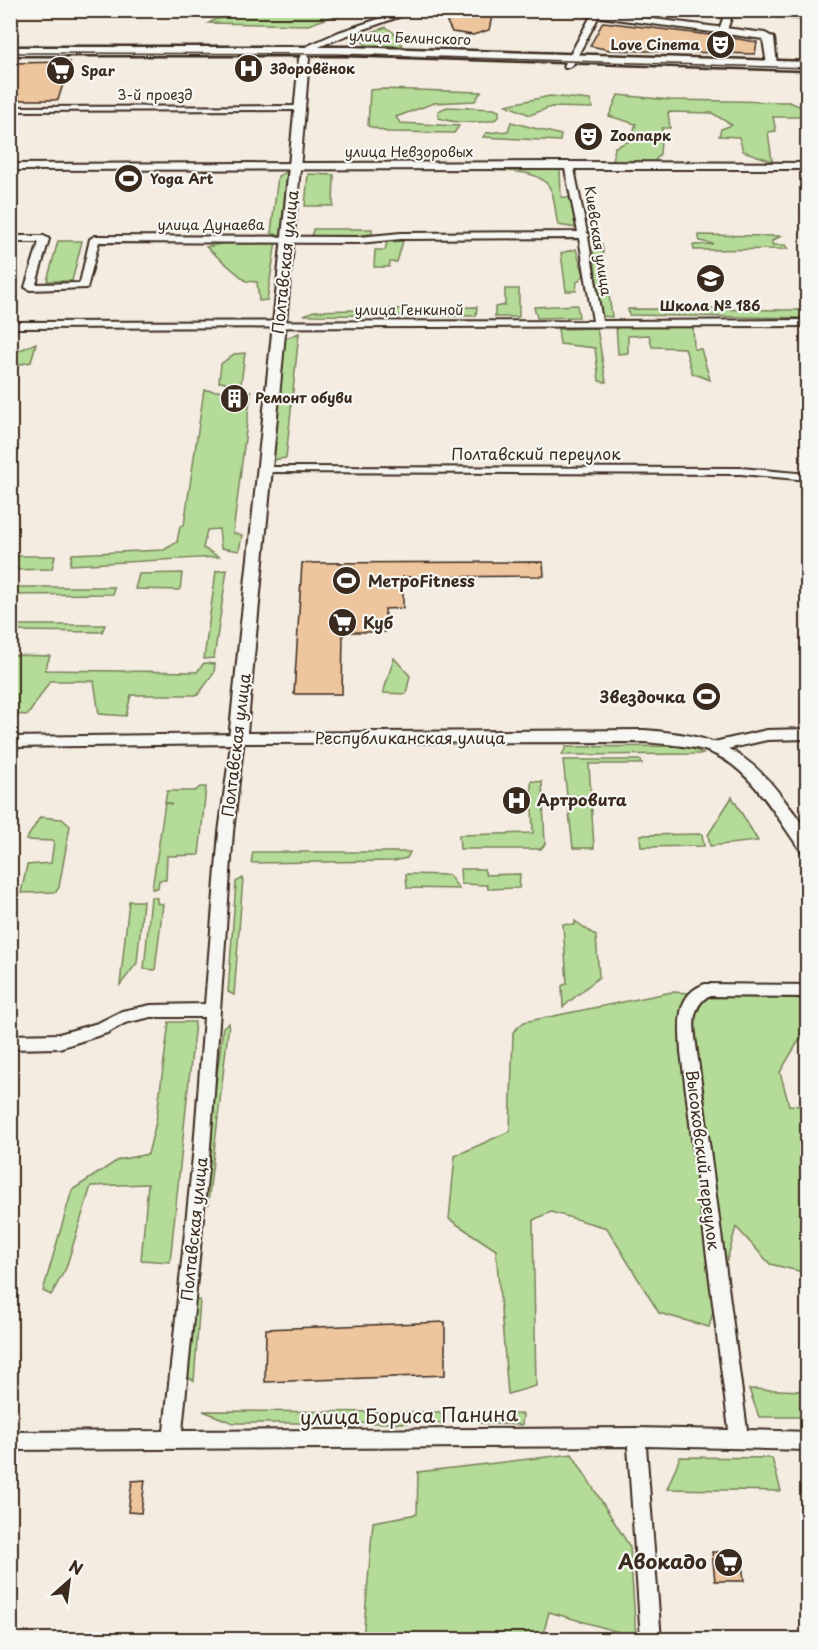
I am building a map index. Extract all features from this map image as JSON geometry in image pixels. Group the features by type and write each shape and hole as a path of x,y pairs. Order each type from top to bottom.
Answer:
{"main road":[{"name":"улица Белинского","path":"10,51 305,54 807,66"},
{"name":"улица Белинского","path":"10,58 305,54"},
{"name":"улица Белинского","path":"570,62 807,73"}],"street":[{"path":"10,13 18,10"},
{"path":"305,54 342,34 415,10"},
{"path":"554,10 723,30 769,38 772,65"},
{"path":"723,30 730,10 807,16"},
{"path":"570,62 595,16"},
{"name":"Полтавская улица","path":"172,1440 213,1010 226,832 238,739 263,470 289,239 305,54"},
{"name":"3-й проезд","path":"10,109 299,108"},
{"name":"Киевская улица","path":"567,165 572,172 585,235 598,324"},
{"name":"улица Невзоровых","path":"10,166 807,165"},
{"name":"улица Дунаева","path":"10,239 44,239 30,286 84,286 96,239 585,235"},
{"name":"улица Генкиной","path":"10,325 807,323"},
{"name":"Полтавский переулок","path":"263,470 741,471 807,477"},
{"name":"Республиканская улица","path":"10,742 644,736 681,739 714,747 767,735 807,734"},
{"path":"714,747 745,766 807,847"},
{"name":"Высоковский переулок","path":"739,1440 689,1052 687,1008 692,997 705,990 807,991"},
{"path":"10,1042 59,1041 102,1028 122,1017 151,1011 213,1010"},
{"path":"636,1437 651,1640"},
{"name":"улица Бориса Панина","path":"10,1441 636,1437 807,1441"}],"green space":[{"path":"231,10 349,11 308,25 209,23 216,19 229,17"},
{"path":"386,27 394,33 403,46 366,45 357,37"},
{"path":"370,90 481,92 475,101 434,103 396,117 400,123 459,126 454,133 387,132 368,126"},
{"path":"618,95 670,100 789,102 807,109 807,121 805,117 773,117 776,131 768,132 772,161 743,151 739,137 719,136 721,129 732,125 712,113 668,112 670,128 662,128 660,154 654,162 613,162 615,147 630,141 636,124 609,116"},
{"path":"550,96 590,100 593,108 551,107 530,115 506,105"},
{"path":"447,107 494,109 499,111 499,117 495,120 470,122 439,118 438,111"},
{"path":"511,122 561,135 560,141 483,137 486,133 508,131"},
{"path":"474,168 560,169 561,197 571,198 577,228 558,225 552,191 544,181 526,173"},
{"path":"289,171 282,236 271,233 278,176"},
{"path":"308,174 334,175 333,206 305,206"},
{"path":"313,229 372,229 372,234 349,237 312,236"},
{"path":"698,235 781,236 772,241 772,245 785,245 788,249 694,250 693,245 713,244 700,241"},
{"path":"58,241 82,241 72,281 47,281"},
{"path":"276,241 267,300 259,301 257,282 246,281 206,247 230,242"},
{"path":"403,241 397,262 390,262 389,267 374,267 375,250 385,250 387,242"},
{"path":"598,244 602,244 612,317 601,316 593,249"},
{"path":"576,249 584,275 577,282 576,291 566,291 561,253"},
{"path":"505,289 519,289 519,317 495,317 495,307 505,305"},
{"path":"577,305 579,317 537,318 534,307"},
{"path":"477,307 476,316 304,315 314,311"},
{"path":"628,309 807,310 807,318 629,315"},
{"path":"616,325 693,325 694,349 701,349 710,380 692,373 685,348 652,347 649,335 628,336 628,353 618,354"},
{"path":"597,328 606,382 599,381 595,348 560,344 558,329"},
{"path":"299,333 286,458 272,460 284,339"},
{"path":"36,343 31,362 11,366 11,354"},
{"path":"245,353 241,384 219,382 221,364 234,354"},
{"path":"204,390 229,392 228,401 238,402 240,392 251,391 233,533 242,535 239,551 221,548 219,529 207,530 203,548 219,557 70,565 72,554 164,550 177,542 180,526 184,525"},
{"path":"10,556 55,556 52,569 11,570"},
{"path":"227,570 214,658 204,659 216,571"},
{"path":"182,573 180,590 135,589 139,574"},
{"path":"10,587 114,587 113,594 11,595"},
{"path":"11,625 105,625 102,632 11,631"},
{"path":"11,655 50,656 45,670 197,672 204,663 215,664 214,673 198,695 131,695 126,716 99,714 94,681 50,681 28,715 11,714"},
{"path":"394,658 410,676 406,694 383,693"},
{"path":"686,746 704,754 562,755 566,747"},
{"path":"563,760 641,760 642,764 589,764 594,848 573,848"},
{"path":"531,781 542,782 545,844 541,849 460,849 459,835 533,833"},
{"path":"200,787 206,787 199,855 167,856 166,880 159,880 158,888 152,889 165,803 172,804 165,802 167,791 195,791"},
{"path":"732,797 758,841 710,846 708,835"},
{"path":"40,817 62,819 70,826 59,887 56,892 21,893 27,865 51,863 54,841 26,840"},
{"path":"702,834 704,846 641,847 640,835"},
{"path":"253,852 410,852 407,858 394,861 251,863"},
{"path":"460,869 484,869 486,875 520,874 519,888 488,889 487,885 461,884"},
{"path":"406,874 449,875 459,889 407,888"},
{"path":"243,878 234,995 228,992 236,882"},
{"path":"151,897 157,898 157,903 163,904 155,970 144,969"},
{"path":"129,901 143,901 137,963 120,985"},
{"path":"575,921 596,936 599,977 563,1007 562,986 567,983 563,924 575,925"},
{"path":"672,992 807,999 807,1034 798,1042 780,1072 789,1105 807,1106 807,1273 770,1264 736,1227 709,1327 659,1313 607,1228 551,1212 533,1220 536,1386 508,1394 496,1250 449,1219 455,1156 510,1131 513,1032 524,1022"},
{"path":"169,1022 195,1022 170,1262 141,1260 148,1184 91,1186 66,1268 51,1295 43,1291 72,1190 118,1160 148,1154 156,1122"},
{"path":"229,1023 208,1204 202,1194 223,1027"},
{"path":"200,1300 194,1381 187,1377 192,1301"},
{"path":"749,1389 807,1391 807,1417 759,1417"},
{"path":"203,1411 441,1412 442,1423 233,1423"},
{"path":"476,1414 523,1414 522,1425 480,1423"},
{"path":"572,1454 630,1547 636,1637 549,1612 542,1639 363,1639 373,1522 417,1514 418,1472"},
{"path":"680,1457 772,1458 781,1491 667,1489"}],"building":[{"path":"472,10 477,17 492,16 489,30 473,35 452,32 446,20 455,19 451,11"},
{"path":"603,22 757,42 755,54 610,50 590,46"},
{"path":"70,62 58,100 10,100 10,63"},
{"name":"Куб","path":"543,562 544,576 403,577 403,608 385,609 385,632 343,632 342,694 294,694 302,563"},
{"path":"445,1322 445,1375 265,1382 266,1329"},
{"path":"145,1480 141,1513 128,1512 132,1481"},
{"name":"Авокадо","path":"712,1552 741,1552 744,1581 715,1581"}],"tram line":[{"path":"10,53 335,54 808,68"}],"place":[{"name":"Love Cinema","path":"721,45"},
{"name":"Здоровёнок","path":"249,69"},
{"name":"Spar","path":"60,71"},
{"name":"Zooпарк","path":"589,136"},
{"name":"Yoga Art","path":"129,179"},
{"name":"Школа № 186","path":"710,279"},
{"name":"Ремонт обуви","path":"234,398"},
{"name":"МетроFitness","path":"347,581"},
{"name":"Куб","path":"342,623"},
{"name":"Звездочка","path":"707,697"},
{"name":"Артровита","path":"516,800"},
{"name":"Авокадо","path":"728,1562"}]}
